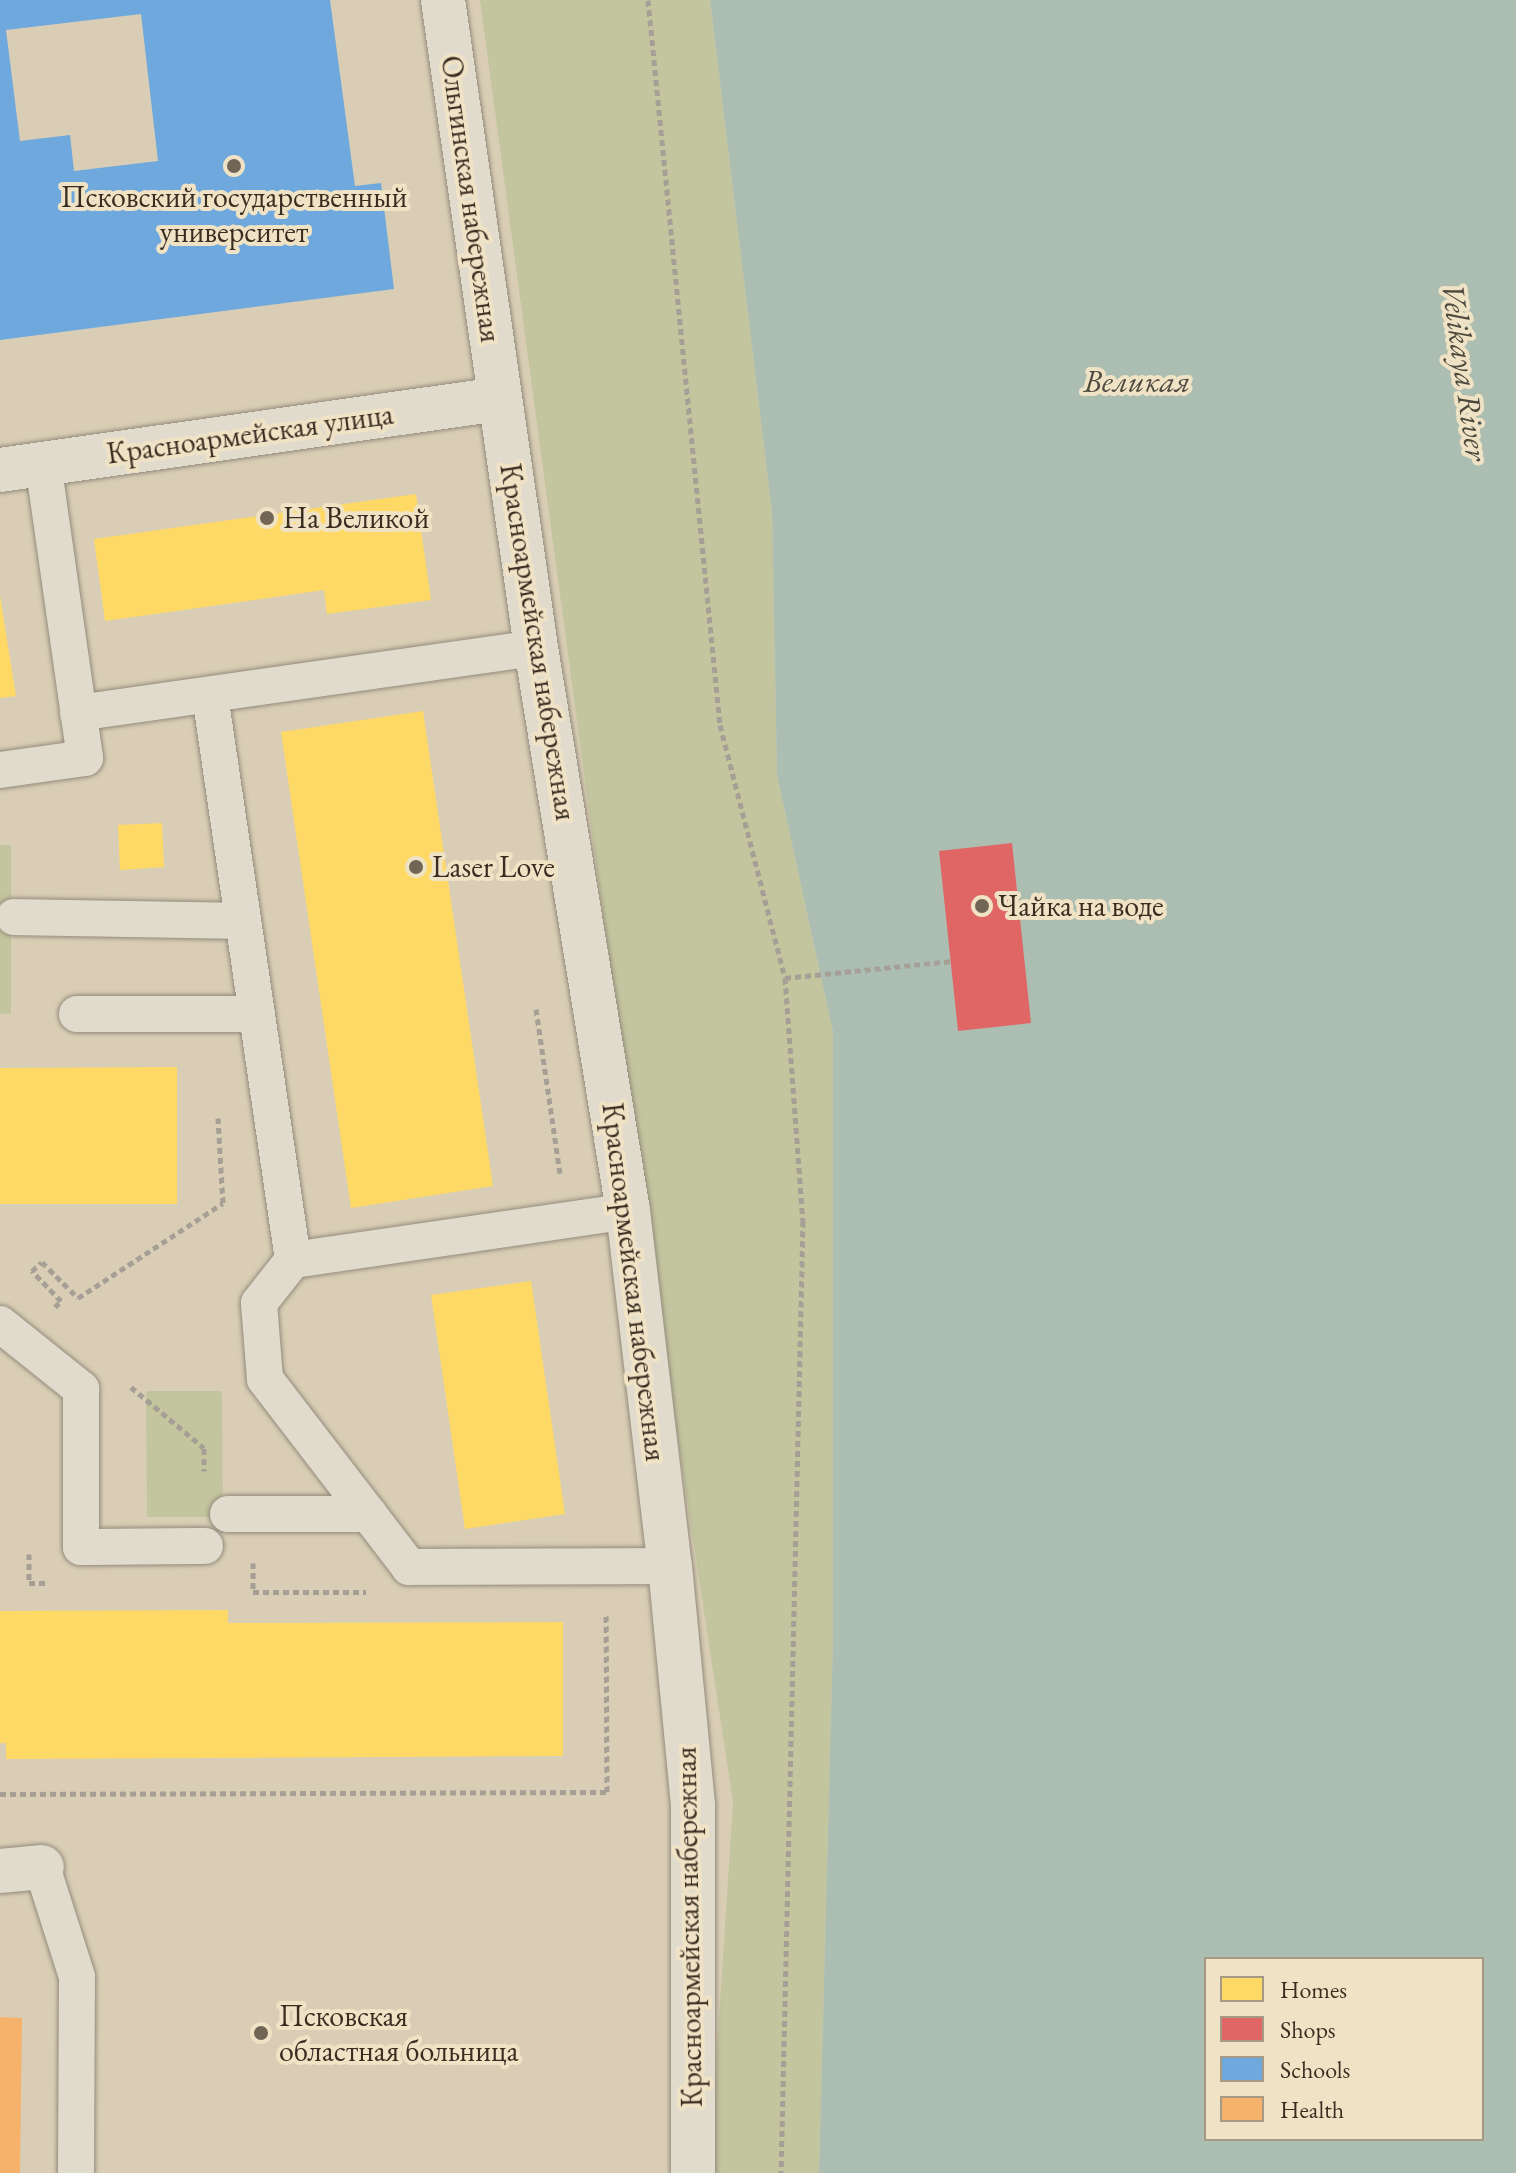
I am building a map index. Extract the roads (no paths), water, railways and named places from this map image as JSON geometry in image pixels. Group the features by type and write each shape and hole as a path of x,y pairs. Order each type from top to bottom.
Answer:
{"street":[{"name":"Ольгинская набережная","path":"443,0 499,399"},
{"name":"Красноармейская улица","path":"0,470 499,399"},
{"name":"Красноармейская набережная","path":"499,399 536,648 628,1211 670,1566 693,1805 693,2173"}],"lane":[{"path":"0,770 85,758 43,464"},
{"path":"78,713 536,648"},
{"path":"210,695 293,1260"},
{"path":"14,917 243,921"},
{"path":"77,1014 257,1014"},
{"path":"628,1211 293,1260 259,1303 265,1379 409,1567 670,1566"},
{"path":"0,1324 81,1389 81,1547 205,1546"},
{"path":"228,1514 369,1514"},
{"path":"21,1869 77,1977 76,2173"}],"water":[{"name":"Великая","path":"710,0 1516,0 1516,2173 819,2173 833,1638 833,1032 777,775 772,512"}],"place":[{"name":"Псковский государственный университет","path":"234,166"},
{"name":"На Великой","path":"267,518"},
{"name":"Laser Love","path":"416,867"},
{"name":"Чайка на воде","path":"982,906"},
{"name":"Псковская областная больница","path":"261,2033"}],"water label":[{"name":"Velikaya River","path":"1465,372"}]}
